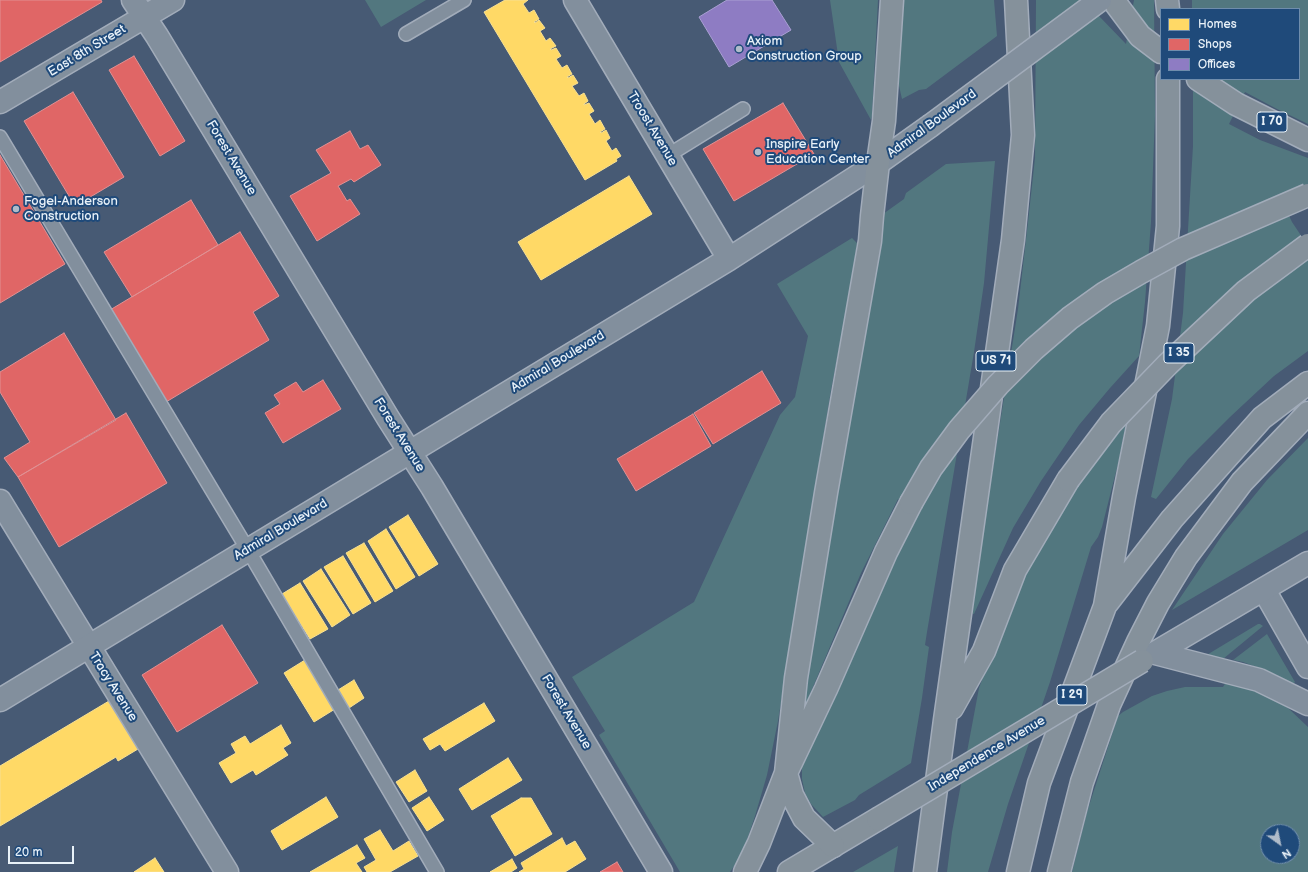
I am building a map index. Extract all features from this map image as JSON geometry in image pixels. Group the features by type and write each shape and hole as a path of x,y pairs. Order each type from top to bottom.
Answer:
{"main road":[{"path":"833,846 804,818 792,796 786,772 797,670 870,241 884,121 892,0"},
{"name":"US 71","path":"945,720 1013,240 1023,135 1016,0"},
{"path":"1113,0 1140,36 1160,51"},
{"path":"1105,606 1124,497 1158,326 1168,226 1168,80"},
{"name":"I 70","path":"1200,80 1236,104 1308,140"},
{"path":"745,872 759,843 786,772 826,689 886,552 930,468 959,430 998,385 1034,349 1070,318 1105,293 1183,249 1308,195"},
{"name":"I 35","path":"945,720 984,651 1015,570 1068,480 1111,423 1168,364 1246,291 1308,245"},
{"path":"1105,606 1172,519 1262,418 1308,383"},
{"path":"1059,872 1082,782 1109,705 1158,603 1186,557 1242,482 1308,413"},
{"name":"I 29","path":"1018,872 1039,783 1105,606"},
{"name":"Independence Avenue","path":"789,872 1148,657"},
{"path":"925,872 945,720"}],"street":[{"name":"East 8th Street","path":"0,102 139,9 173,0"},
{"name":"Troost Avenue","path":"575,0 729,259"},
{"name":"Admiral Boulevard","path":"0,700 729,259 878,164 1100,0"},
{"name":"Forest Avenue","path":"139,9 157,36 410,452 661,872"},
{"name":"Tracy Avenue","path":"0,501 227,872"},
{"name":"Independence Avenue","path":"1148,657 1308,563"},
{"path":"1264,590 1308,667"},
{"path":"1148,657 1259,680 1308,704"}],"lane":[{"path":"406,34 464,0"},
{"path":"667,156 743,109"},
{"path":"0,137 248,550 437,872"}],"green space":[{"path":"365,0 426,0 381,27"},
{"path":"830,0 878,0 871,120 839,62"},
{"path":"901,0 994,0 997,36 926,89 919,90 902,99 897,77"},
{"path":"1036,0 1086,0 1098,15 1126,44 1134,0 1154,0 1155,115 1151,222 1145,302 1139,356 1079,425 1041,481 1013,528 974,614 970,613 1018,309 1035,158"},
{"path":"1192,0 1308,0 1308,124 1245,92 1229,124 1260,140 1308,158 1308,184 1280,197 1292,222 1308,246 1308,351 1274,376 1230,417 1188,459 1156,499 1151,497 1172,399 1183,313 1193,146 1193,80 1300,80 1300,8 1192,8"},
{"path":"995,161 984,283 974,352 925,645 929,647 911,763 859,795 855,800 823,817 811,804 805,793 802,779 802,763 892,561 919,513 898,499 861,573 802,713 816,614 883,214 904,199 906,193 946,164"},
{"path":"852,238 857,243 852,282 831,390 778,721 767,775 746,843 737,862 730,872 680,872 599,735 605,731 572,677 694,602 780,415 795,397 808,336 777,284"},
{"path":"1126,424 1119,460 1102,527 1098,537 1091,547 1050,682 1008,804 988,872 947,872 952,832 979,688 1012,598 1056,518 1084,476"},
{"path":"1308,438 1308,530 1172,610 1223,534 1267,480"},
{"path":"1258,624 1263,626 1223,659 1206,658 1205,656"},
{"path":"1267,634 1295,682 1292,685 1277,675 1243,662 1233,660"},
{"path":"1226,682 1249,687 1268,695 1288,708 1308,727 1308,872 1072,872 1087,812 1118,716 1152,696 1185,687 1223,687"},
{"path":"898,846 894,872 853,872"}],"building: Homes":[{"path":"505,0 528,0 523,4 529,13 534,10 539,19 534,22 535,23 539,20 545,28 540,31 546,41 550,38 556,46 550,49 556,48 561,56 556,59 562,68 567,65 572,74 567,77 568,78 573,75 578,83 572,86 579,96 584,93 588,101 584,105 589,103 594,111 589,114 595,124 600,120 605,129 600,132 601,133 606,130 610,138 606,141 612,151 616,148 621,156 616,159 617,161 585,180 484,12"},
{"path":"629,176 652,214 541,280 518,242"},
{"path":"408,515 438,564 419,576 389,527"},
{"path":"386,529 415,577 396,589 368,541"},
{"path":"364,543 393,591 375,602 346,553"},
{"path":"343,556 371,603 353,614 324,567"},
{"path":"321,569 350,615 332,627 303,581"},
{"path":"300,583 328,629 310,639 282,594"},
{"path":"305,660 335,709 314,722 284,673"},
{"path":"354,680 364,698 349,708 338,690"},
{"path":"109,701 138,749 118,761 116,757 0,826 0,766"},
{"path":"484,703 495,721 445,751 440,744 430,750 423,739"},
{"path":"281,725 291,743 283,748 288,755 256,775 253,770 231,783 219,763 236,753 231,744 245,736 250,744"},
{"path":"508,758 522,780 472,810 459,789"},
{"path":"415,770 427,791 409,802 396,782"},
{"path":"326,797 338,817 282,850 271,831"},
{"path":"429,797 444,820 427,831 412,808"},
{"path":"521,798 531,798 552,834 515,856 491,816"},
{"path":"380,830 393,851 409,841 418,856 390,872 367,872 364,867 376,860 364,839"},
{"path":"562,838 566,846 575,841 586,859 565,872 519,872 524,869 521,863"},
{"path":"357,845 365,858 356,863 362,872 310,872"},
{"path":"155,858 164,872 134,872"},
{"path":"512,859 517,868 511,872 490,872"}],"building: Shops":[{"path":"0,0 101,0 102,2 0,62"},
{"path":"134,56 185,141 160,156 109,70"},
{"path":"73,92 124,177 75,206 24,121"},
{"name":"Inspire Early Education Center","path":"783,103 814,154 734,201 703,149"},
{"path":"350,131 360,149 368,145 381,165 354,182 351,179 338,186 347,201 350,199 360,214 317,241 290,196 331,173 316,150"},
{"name":"Fogel-Anderson Construction","path":"0,155 65,264 0,303"},
{"path":"191,200 218,245 132,297 104,252"},
{"path":"240,232 279,296 253,312 269,340 166,402 110,310"},
{"path":"64,333 116,420 18,477 4,458 30,442 0,392 0,372"},
{"path":"762,371 781,403 713,444 694,413"},
{"path":"323,380 341,409 283,443 265,413 280,404 274,395 296,382 303,392"},
{"path":"126,413 167,483 59,547 18,477"},
{"path":"693,414 711,446 636,491 617,459"},
{"path":"222,625 258,683 177,732 142,675"},
{"path":"617,862 623,872 600,872"}],"building: Offices":[{"name":"Axiom Construction Group","path":"727,0 772,0 791,30 729,67 699,17"}],"place":[{"name":"Axiom Construction Group","path":"739,49"},
{"name":"Inspire Early Education Center","path":"758,152"},
{"name":"Fogel-Anderson Construction","path":"16,209"}]}
